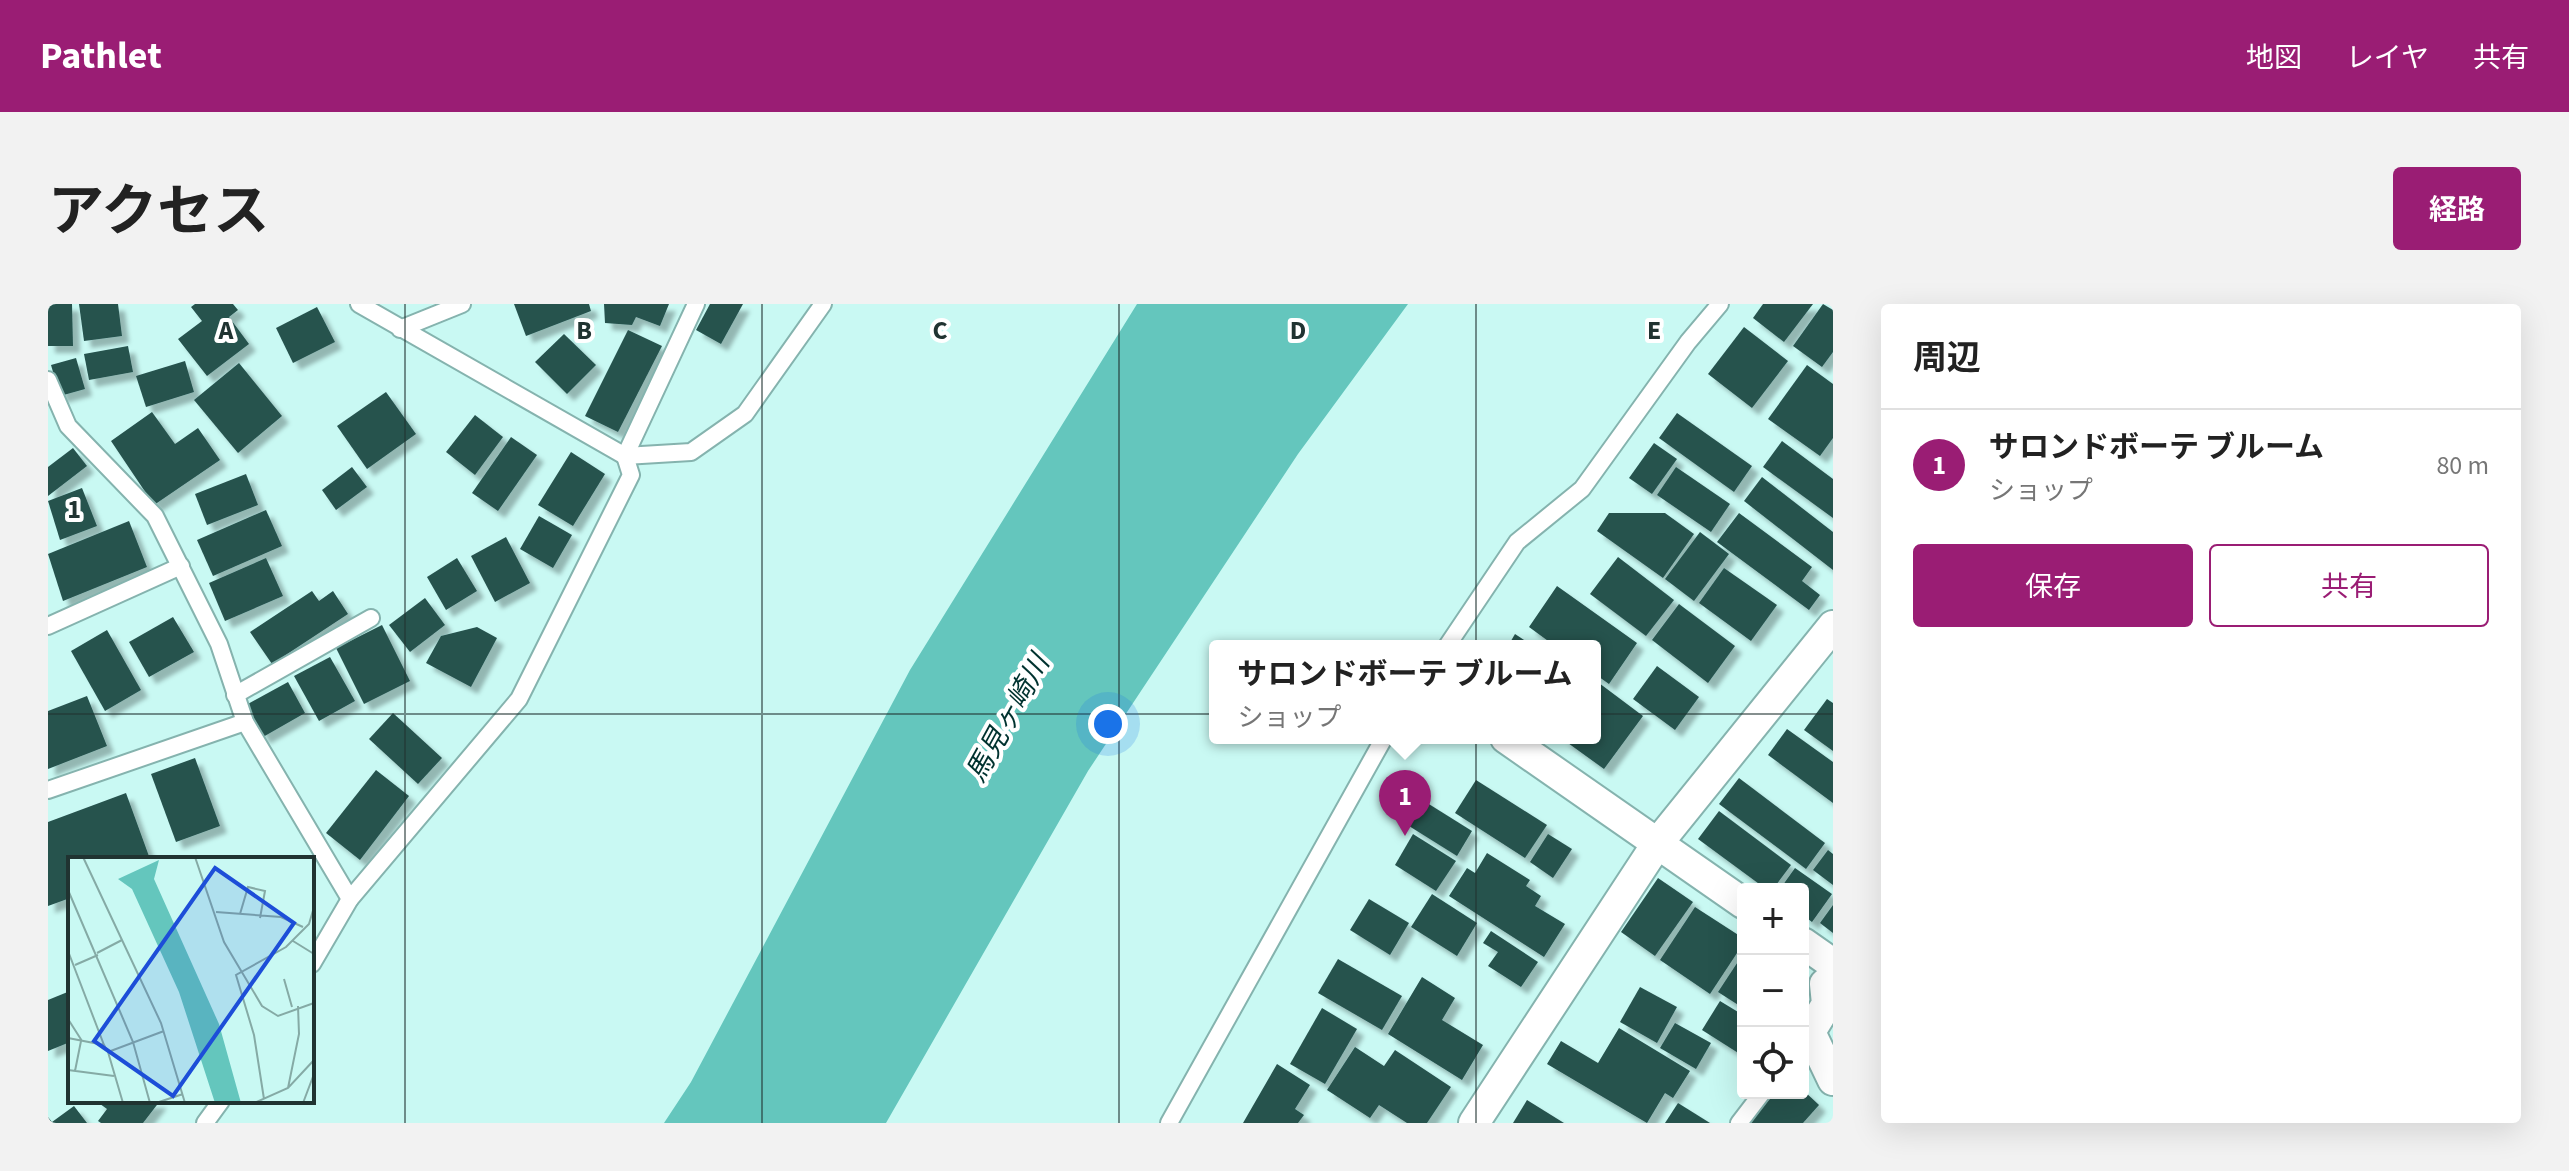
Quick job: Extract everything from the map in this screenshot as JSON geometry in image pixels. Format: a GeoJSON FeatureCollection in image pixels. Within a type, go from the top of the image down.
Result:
{"type":"FeatureCollection","features":[{"type":"Feature","properties":{"kind":"street"},"geometry":{"type":"LineString","coordinates":[[1474,1123],[1657,844],[1833,626]]}},
{"type":"Feature","properties":{"kind":"street"},"geometry":{"type":"LineString","coordinates":[[1515,744],[1737,899]]}},
{"type":"Feature","properties":{"kind":"street"},"geometry":{"type":"LineString","coordinates":[[1809,947],[1833,964]]}},
{"type":"Feature","properties":{"kind":"street"},"geometry":{"type":"LineString","coordinates":[[1809,1031],[1827,1004],[1825,984],[1833,977]]}},
{"type":"Feature","properties":{"kind":"street"},"geometry":{"type":"LineString","coordinates":[[1809,1041],[1833,1080]]}},
{"type":"Feature","properties":{"kind":"lane"},"geometry":{"type":"LineString","coordinates":[[359,304],[625,456],[691,452],[745,414],[823,304]]}},
{"type":"Feature","properties":{"kind":"lane"},"geometry":{"type":"LineString","coordinates":[[400,329],[462,304]]}},
{"type":"Feature","properties":{"kind":"lane"},"geometry":{"type":"LineString","coordinates":[[314,961],[350,899],[519,699],[631,475],[625,456],[696,304]]}},
{"type":"Feature","properties":{"kind":"lane"},"geometry":{"type":"LineString","coordinates":[[1451,640],[1517,542],[1582,489],[1688,342],[1720,304]]}},
{"type":"Feature","properties":{"kind":"lane"},"geometry":{"type":"LineString","coordinates":[[48,380],[68,426],[155,516],[219,644],[245,722],[350,899]]}},
{"type":"Feature","properties":{"kind":"lane"},"geometry":{"type":"LineString","coordinates":[[48,626],[181,566]]}},
{"type":"Feature","properties":{"kind":"lane"},"geometry":{"type":"LineString","coordinates":[[235,695],[371,618]]}},
{"type":"Feature","properties":{"kind":"lane"},"geometry":{"type":"LineString","coordinates":[[48,790],[245,722]]}},
{"type":"Feature","properties":{"kind":"lane"},"geometry":{"type":"LineString","coordinates":[[1169,1123],[1381,744]]}},
{"type":"Feature","properties":{"kind":"lane"},"geometry":{"type":"LineString","coordinates":[[1739,1123],[1757,1099]]}},
{"type":"Feature","properties":{"kind":"lane"},"geometry":{"type":"LineString","coordinates":[[205,1123],[220,1103]]}},
{"type":"Feature","properties":{"kind":"water","name":"馬見ヶ崎川"},"geometry":{"type":"Polygon","coordinates":[[[1137,304],[1408,304],[1298,454],[1088,771],[886,1123],[664,1123],[691,1082],[910,670],[1137,304]]]}},
{"type":"Feature","properties":{"kind":"building"},"geometry":{"type":"Polygon","coordinates":[[[48,304],[72,304],[73,346],[48,346],[48,304]]]}},
{"type":"Feature","properties":{"kind":"building"},"geometry":{"type":"Polygon","coordinates":[[[79,304],[118,304],[122,336],[84,341],[79,304]]]}},
{"type":"Feature","properties":{"kind":"building"},"geometry":{"type":"Polygon","coordinates":[[[195,304],[233,304],[238,310],[229,317],[249,344],[207,376],[178,339],[202,321],[191,307],[195,304]]]}},
{"type":"Feature","properties":{"kind":"building"},"geometry":{"type":"Polygon","coordinates":[[[514,304],[589,304],[591,311],[526,336],[514,304]]]}},
{"type":"Feature","properties":{"kind":"building"},"geometry":{"type":"Polygon","coordinates":[[[604,304],[669,304],[660,326],[636,317],[632,325],[605,323],[604,304]]]}},
{"type":"Feature","properties":{"kind":"building"},"geometry":{"type":"Polygon","coordinates":[[[710,304],[743,304],[721,344],[696,330],[710,304]]]}},
{"type":"Feature","properties":{"kind":"building"},"geometry":{"type":"Polygon","coordinates":[[[1763,304],[1813,304],[1784,342],[1753,318],[1763,304]]]}},
{"type":"Feature","properties":{"kind":"building"},"geometry":{"type":"Polygon","coordinates":[[[1823,304],[1833,310],[1833,352],[1822,367],[1793,346],[1823,304]]]}},
{"type":"Feature","properties":{"kind":"building"},"geometry":{"type":"Polygon","coordinates":[[[317,307],[335,342],[293,363],[276,328],[317,307]]]}},
{"type":"Feature","properties":{"kind":"building"},"geometry":{"type":"Polygon","coordinates":[[[1744,327],[1788,361],[1752,408],[1708,374],[1744,327]]]}},
{"type":"Feature","properties":{"kind":"building"},"geometry":{"type":"Polygon","coordinates":[[[628,330],[662,346],[618,432],[585,416],[628,330]]]}},
{"type":"Feature","properties":{"kind":"building"},"geometry":{"type":"Polygon","coordinates":[[[564,334],[596,365],[567,394],[535,362],[564,334]]]}},
{"type":"Feature","properties":{"kind":"building"},"geometry":{"type":"Polygon","coordinates":[[[128,346],[133,372],[89,380],[84,354],[128,346]]]}},
{"type":"Feature","properties":{"kind":"building"},"geometry":{"type":"Polygon","coordinates":[[[76,358],[85,389],[60,396],[51,365],[76,358]]]}},
{"type":"Feature","properties":{"kind":"building"},"geometry":{"type":"Polygon","coordinates":[[[185,361],[194,392],[146,407],[136,376],[185,361]]]}},
{"type":"Feature","properties":{"kind":"building"},"geometry":{"type":"Polygon","coordinates":[[[239,363],[282,416],[238,453],[194,400],[239,363]]]}},
{"type":"Feature","properties":{"kind":"building"},"geometry":{"type":"Polygon","coordinates":[[[1807,365],[1833,384],[1833,438],[1820,456],[1768,419],[1807,365]]]}},
{"type":"Feature","properties":{"kind":"building"},"geometry":{"type":"Polygon","coordinates":[[[386,392],[416,434],[367,469],[337,426],[386,392]]]}},
{"type":"Feature","properties":{"kind":"building"},"geometry":{"type":"Polygon","coordinates":[[[152,412],[175,444],[198,428],[220,460],[154,505],[111,441],[152,412]]]}},
{"type":"Feature","properties":{"kind":"building"},"geometry":{"type":"Polygon","coordinates":[[[1677,413],[1752,466],[1734,492],[1659,438],[1677,413]]]}},
{"type":"Feature","properties":{"kind":"building"},"geometry":{"type":"Polygon","coordinates":[[[475,415],[503,437],[475,475],[446,452],[475,415]]]}},
{"type":"Feature","properties":{"kind":"building"},"geometry":{"type":"Polygon","coordinates":[[[511,437],[537,455],[498,511],[472,493],[511,437]]]}},
{"type":"Feature","properties":{"kind":"building"},"geometry":{"type":"Polygon","coordinates":[[[1782,441],[1833,479],[1833,518],[1763,467],[1782,441]]]}},
{"type":"Feature","properties":{"kind":"building"},"geometry":{"type":"Polygon","coordinates":[[[1654,443],[1677,459],[1652,494],[1629,478],[1654,443]]]}},
{"type":"Feature","properties":{"kind":"building"},"geometry":{"type":"Polygon","coordinates":[[[73,448],[87,466],[48,496],[48,467],[73,448]]]}},
{"type":"Feature","properties":{"kind":"building"},"geometry":{"type":"Polygon","coordinates":[[[571,452],[605,474],[573,526],[538,505],[571,452]]]}},
{"type":"Feature","properties":{"kind":"building"},"geometry":{"type":"Polygon","coordinates":[[[352,467],[367,487],[336,510],[322,490],[352,467]]]}},
{"type":"Feature","properties":{"kind":"building"},"geometry":{"type":"Polygon","coordinates":[[[1676,467],[1730,504],[1711,532],[1657,495],[1676,467]]]}},
{"type":"Feature","properties":{"kind":"building"},"geometry":{"type":"Polygon","coordinates":[[[246,474],[258,505],[207,525],[195,494],[246,474]]]}},
{"type":"Feature","properties":{"kind":"building"},"geometry":{"type":"Polygon","coordinates":[[[1762,477],[1833,532],[1833,570],[1744,501],[1762,477]]]}},
{"type":"Feature","properties":{"kind":"building"},"geometry":{"type":"Polygon","coordinates":[[[82,488],[97,526],[60,540],[48,501],[82,488]]]}},
{"type":"Feature","properties":{"kind":"building"},"geometry":{"type":"Polygon","coordinates":[[[266,510],[282,546],[213,576],[197,540],[266,510]]]}},
{"type":"Feature","properties":{"kind":"building"},"geometry":{"type":"Polygon","coordinates":[[[1609,513],[1665,513],[1694,534],[1663,578],[1597,531],[1609,513]]]}},
{"type":"Feature","properties":{"kind":"building"},"geometry":{"type":"Polygon","coordinates":[[[1739,513],[1812,567],[1802,581],[1820,595],[1809,610],[1717,542],[1739,513]]]}},
{"type":"Feature","properties":{"kind":"building"},"geometry":{"type":"Polygon","coordinates":[[[539,516],[572,535],[553,568],[520,549],[539,516]]]}},
{"type":"Feature","properties":{"kind":"building"},"geometry":{"type":"Polygon","coordinates":[[[129,521],[147,567],[63,601],[48,554],[129,521]]]}},
{"type":"Feature","properties":{"kind":"building"},"geometry":{"type":"Polygon","coordinates":[[[1700,532],[1729,554],[1694,601],[1665,579],[1700,532]]]}},
{"type":"Feature","properties":{"kind":"building"},"geometry":{"type":"Polygon","coordinates":[[[506,537],[530,583],[495,602],[471,556],[506,537]]]}},
{"type":"Feature","properties":{"kind":"building"},"geometry":{"type":"Polygon","coordinates":[[[1618,557],[1674,600],[1646,636],[1590,594],[1618,557]]]}},
{"type":"Feature","properties":{"kind":"building"},"geometry":{"type":"Polygon","coordinates":[[[266,558],[283,596],[225,621],[209,583],[266,558]]]}},
{"type":"Feature","properties":{"kind":"building"},"geometry":{"type":"Polygon","coordinates":[[[457,558],[477,591],[446,610],[427,577],[457,558]]]}},
{"type":"Feature","properties":{"kind":"building"},"geometry":{"type":"Polygon","coordinates":[[[1724,568],[1777,605],[1751,641],[1699,603],[1724,568]]]}},
{"type":"Feature","properties":{"kind":"building"},"geometry":{"type":"Polygon","coordinates":[[[1557,586],[1637,643],[1609,684],[1601,678],[1601,640],[1547,640],[1529,627],[1557,586]]]}},
{"type":"Feature","properties":{"kind":"building"},"geometry":{"type":"Polygon","coordinates":[[[312,591],[319,601],[333,591],[348,614],[272,664],[250,632],[312,591]]]}},
{"type":"Feature","properties":{"kind":"building"},"geometry":{"type":"Polygon","coordinates":[[[425,598],[445,625],[410,652],[389,625],[425,598]]]}},
{"type":"Feature","properties":{"kind":"building"},"geometry":{"type":"Polygon","coordinates":[[[1679,604],[1735,646],[1708,683],[1652,640],[1679,604]]]}},
{"type":"Feature","properties":{"kind":"building"},"geometry":{"type":"Polygon","coordinates":[[[173,617],[194,652],[149,677],[129,642],[173,617]]]}},
{"type":"Feature","properties":{"kind":"building"},"geometry":{"type":"Polygon","coordinates":[[[382,625],[410,681],[364,704],[336,648],[382,625]]]}},
{"type":"Feature","properties":{"kind":"building"},"geometry":{"type":"Polygon","coordinates":[[[477,627],[497,638],[471,687],[426,663],[441,636],[477,627]]]}},
{"type":"Feature","properties":{"kind":"building"},"geometry":{"type":"Polygon","coordinates":[[[107,630],[141,690],[105,711],[71,651],[107,630]]]}},
{"type":"Feature","properties":{"kind":"building"},"geometry":{"type":"Polygon","coordinates":[[[330,657],[355,701],[319,721],[294,676],[330,657]]]}},
{"type":"Feature","properties":{"kind":"building"},"geometry":{"type":"Polygon","coordinates":[[[1657,666],[1699,697],[1675,730],[1633,699],[1657,666]]]}},
{"type":"Feature","properties":{"kind":"building"},"geometry":{"type":"Polygon","coordinates":[[[288,682],[305,713],[263,737],[246,705],[288,682]]]}},
{"type":"Feature","properties":{"kind":"building"},"geometry":{"type":"Polygon","coordinates":[[[1601,684],[1643,716],[1604,769],[1569,744],[1601,744],[1601,684]]]}},
{"type":"Feature","properties":{"kind":"building"},"geometry":{"type":"Polygon","coordinates":[[[87,696],[107,746],[48,769],[48,711],[87,696]]]}},
{"type":"Feature","properties":{"kind":"building"},"geometry":{"type":"Polygon","coordinates":[[[1827,699],[1833,703],[1833,751],[1804,730],[1827,699]]]}},
{"type":"Feature","properties":{"kind":"building"},"geometry":{"type":"Polygon","coordinates":[[[393,713],[442,758],[418,784],[369,739],[393,713]]]}},
{"type":"Feature","properties":{"kind":"building"},"geometry":{"type":"Polygon","coordinates":[[[1787,729],[1833,762],[1833,803],[1768,755],[1787,729]]]}},
{"type":"Feature","properties":{"kind":"building"},"geometry":{"type":"Polygon","coordinates":[[[195,758],[220,826],[176,842],[151,774],[195,758]]]}},
{"type":"Feature","properties":{"kind":"building"},"geometry":{"type":"Polygon","coordinates":[[[376,770],[409,796],[360,860],[326,833],[376,770]]]}},
{"type":"Feature","properties":{"kind":"building"},"geometry":{"type":"Polygon","coordinates":[[[1739,778],[1825,843],[1806,869],[1719,804],[1739,778]]]}},
{"type":"Feature","properties":{"kind":"building"},"geometry":{"type":"Polygon","coordinates":[[[1476,780],[1547,825],[1525,858],[1455,813],[1476,780]]]}},
{"type":"Feature","properties":{"kind":"building"},"geometry":{"type":"Polygon","coordinates":[[[126,793],[149,857],[68,857],[68,899],[48,906],[48,822],[126,793]]]}},
{"type":"Feature","properties":{"kind":"building"},"geometry":{"type":"Polygon","coordinates":[[[1424,801],[1472,831],[1457,856],[1409,826],[1424,801]]]}},
{"type":"Feature","properties":{"kind":"building"},"geometry":{"type":"Polygon","coordinates":[[[1719,811],[1791,865],[1778,883],[1758,883],[1698,839],[1719,811]]]}},
{"type":"Feature","properties":{"kind":"building"},"geometry":{"type":"Polygon","coordinates":[[[1413,834],[1456,861],[1436,891],[1395,865],[1413,834]]]}},
{"type":"Feature","properties":{"kind":"building"},"geometry":{"type":"Polygon","coordinates":[[[1548,834],[1572,849],[1553,878],[1530,862],[1548,834]]]}},
{"type":"Feature","properties":{"kind":"building"},"geometry":{"type":"Polygon","coordinates":[[[1828,850],[1833,854],[1833,885],[1813,870],[1828,850]]]}},
{"type":"Feature","properties":{"kind":"building"},"geometry":{"type":"Polygon","coordinates":[[[1487,853],[1530,880],[1526,886],[1541,896],[1535,906],[1565,924],[1544,957],[1449,896],[1467,868],[1475,873],[1487,853]]]}},
{"type":"Feature","properties":{"kind":"building"},"geometry":{"type":"Polygon","coordinates":[[[1795,868],[1832,894],[1812,922],[1809,920],[1809,883],[1784,883],[1795,868]]]}},
{"type":"Feature","properties":{"kind":"building"},"geometry":{"type":"Polygon","coordinates":[[[1658,878],[1693,902],[1655,956],[1621,932],[1658,878]]]}},
{"type":"Feature","properties":{"kind":"building"},"geometry":{"type":"Polygon","coordinates":[[[1432,894],[1477,923],[1457,956],[1411,927],[1432,894]]]}},
{"type":"Feature","properties":{"kind":"building"},"geometry":{"type":"Polygon","coordinates":[[[1369,899],[1409,923],[1390,955],[1350,930],[1369,899]]]}},
{"type":"Feature","properties":{"kind":"building"},"geometry":{"type":"Polygon","coordinates":[[[1833,905],[1833,933],[1820,923],[1833,905]]]}},
{"type":"Feature","properties":{"kind":"building"},"geometry":{"type":"Polygon","coordinates":[[[1695,907],[1737,934],[1737,953],[1710,994],[1660,960],[1695,907]]]}},
{"type":"Feature","properties":{"kind":"building"},"geometry":{"type":"Polygon","coordinates":[[[1491,931],[1538,962],[1521,987],[1488,966],[1498,952],[1483,943],[1491,931]]]}},
{"type":"Feature","properties":{"kind":"building"},"geometry":{"type":"Polygon","coordinates":[[[1338,959],[1402,996],[1382,1030],[1318,993],[1338,959]]]}},
{"type":"Feature","properties":{"kind":"building"},"geometry":{"type":"Polygon","coordinates":[[[1737,963],[1737,1004],[1718,992],[1737,963]]]}},
{"type":"Feature","properties":{"kind":"building"},"geometry":{"type":"Polygon","coordinates":[[[1422,977],[1455,998],[1442,1020],[1483,1045],[1462,1080],[1388,1034],[1422,977]]]}},
{"type":"Feature","properties":{"kind":"building"},"geometry":{"type":"Polygon","coordinates":[[[1640,987],[1677,1007],[1657,1043],[1620,1022],[1640,987]]]}},
{"type":"Feature","properties":{"kind":"building"},"geometry":{"type":"Polygon","coordinates":[[[68,992],[68,1043],[48,1051],[48,1000],[68,992]]]}},
{"type":"Feature","properties":{"kind":"building"},"geometry":{"type":"Polygon","coordinates":[[[1720,1001],[1737,1011],[1737,1052],[1702,1030],[1720,1001]]]}},
{"type":"Feature","properties":{"kind":"building"},"geometry":{"type":"Polygon","coordinates":[[[1322,1008],[1357,1029],[1325,1084],[1290,1064],[1322,1008]]]}},
{"type":"Feature","properties":{"kind":"building"},"geometry":{"type":"Polygon","coordinates":[[[1675,1023],[1711,1043],[1696,1069],[1660,1048],[1675,1023]]]}},
{"type":"Feature","properties":{"kind":"building"},"geometry":{"type":"Polygon","coordinates":[[[1619,1028],[1690,1071],[1673,1098],[1665,1093],[1647,1123],[1547,1064],[1561,1041],[1598,1063],[1619,1028]]]}},
{"type":"Feature","properties":{"kind":"building"},"geometry":{"type":"Polygon","coordinates":[[[1355,1047],[1384,1066],[1395,1050],[1451,1087],[1427,1123],[1407,1123],[1379,1105],[1370,1118],[1327,1090],[1355,1047]]]}},
{"type":"Feature","properties":{"kind":"building"},"geometry":{"type":"Polygon","coordinates":[[[1277,1064],[1310,1085],[1295,1109],[1304,1115],[1298,1123],[1243,1123],[1277,1064]]]}},
{"type":"Feature","properties":{"kind":"building"},"geometry":{"type":"Polygon","coordinates":[[[1809,1096],[1819,1105],[1803,1123],[1748,1123],[1770,1099],[1809,1099],[1809,1096]]]}},
{"type":"Feature","properties":{"kind":"building"},"geometry":{"type":"Polygon","coordinates":[[[1527,1100],[1564,1123],[1513,1123],[1527,1100]]]}},
{"type":"Feature","properties":{"kind":"building"},"geometry":{"type":"Polygon","coordinates":[[[99,1103],[158,1103],[143,1123],[101,1123],[98,1121],[107,1109],[99,1103]]]}},
{"type":"Feature","properties":{"kind":"building"},"geometry":{"type":"Polygon","coordinates":[[[1678,1103],[1710,1123],[1665,1123],[1678,1103]]]}},
{"type":"Feature","properties":{"kind":"building"},"geometry":{"type":"Polygon","coordinates":[[[74,1106],[87,1123],[48,1123],[48,1117],[52,1122],[74,1106]]]}},
{"type":"Feature","properties":{"kind":"place","name":"サロンドボーテ ブルーム"},"geometry":{"type":"Point","coordinates":[1405,836]}}]}
